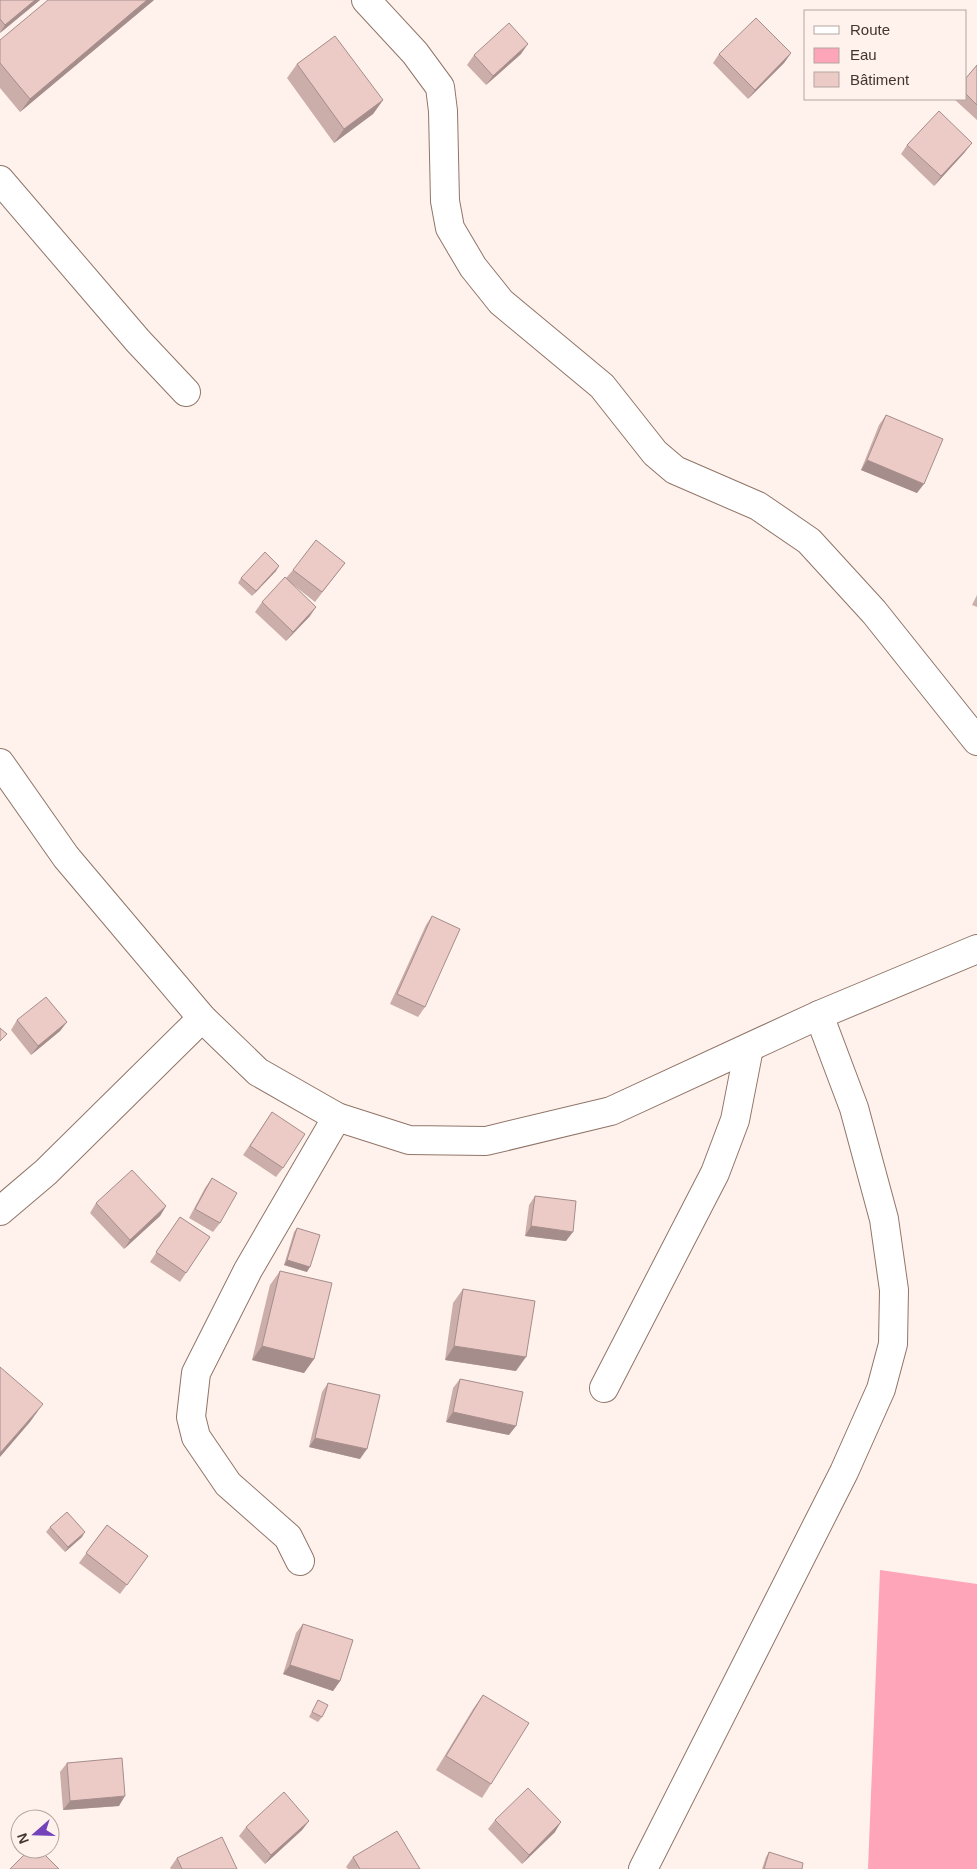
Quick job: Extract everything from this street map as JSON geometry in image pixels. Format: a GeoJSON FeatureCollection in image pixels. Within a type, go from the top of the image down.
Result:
{"type":"FeatureCollection","features":[{"type":"Feature","properties":{"kind":"street"},"geometry":{"type":"LineString","coordinates":[[366,0],[415,53],[440,86],[445,201],[450,228],[473,267],[495,295],[602,386],[655,453],[675,470],[758,506],[809,541],[874,612],[977,741]]}},
{"type":"Feature","properties":{"kind":"street"},"geometry":{"type":"LineString","coordinates":[[0,180],[138,341],[186,392]]}},
{"type":"Feature","properties":{"kind":"street"},"geometry":{"type":"LineString","coordinates":[[0,764],[66,857],[202,1018],[258,1072],[337,1117],[409,1140],[486,1141],[611,1111],[819,1015],[977,949]]}},
{"type":"Feature","properties":{"kind":"street"},"geometry":{"type":"LineString","coordinates":[[643,1869],[844,1472],[881,1389],[893,1344],[894,1290],[884,1219],[854,1108],[819,1015]]}},
{"type":"Feature","properties":{"kind":"street"},"geometry":{"type":"LineString","coordinates":[[0,1211],[46,1172],[202,1018]]}},
{"type":"Feature","properties":{"kind":"street"},"geometry":{"type":"LineString","coordinates":[[604,1388],[715,1173],[735,1120],[749,1048]]}},
{"type":"Feature","properties":{"kind":"street"},"geometry":{"type":"LineString","coordinates":[[300,1561],[288,1537],[228,1484],[196,1437],[191,1416],[196,1373],[248,1270],[337,1117]]}},
{"type":"Feature","properties":{"kind":"water"},"geometry":{"type":"Polygon","coordinates":[[[880,1570],[977,1584],[977,1869],[868,1869],[880,1570]]]}},
{"type":"Feature","properties":{"kind":"building"},"geometry":{"type":"Polygon","coordinates":[[[0,0],[35,0],[5,25],[0,19],[0,0]]]}},
{"type":"Feature","properties":{"kind":"building"},"geometry":{"type":"Polygon","coordinates":[[[48,0],[147,0],[30,99],[0,63],[0,40],[48,0]]]}},
{"type":"Feature","properties":{"kind":"building"},"geometry":{"type":"Polygon","coordinates":[[[756,18],[791,53],[755,90],[719,54],[756,18]]]}},
{"type":"Feature","properties":{"kind":"building"},"geometry":{"type":"Polygon","coordinates":[[[509,23],[528,44],[493,76],[474,55],[509,23]]]}},
{"type":"Feature","properties":{"kind":"building"},"geometry":{"type":"Polygon","coordinates":[[[335,36],[383,100],[344,129],[297,64],[335,36]]]}},
{"type":"Feature","properties":{"kind":"building"},"geometry":{"type":"Polygon","coordinates":[[[977,65],[977,105],[967,95],[967,77],[977,65]]]}},
{"type":"Feature","properties":{"kind":"building"},"geometry":{"type":"Polygon","coordinates":[[[939,111],[972,143],[941,176],[907,145],[939,111]]]}},
{"type":"Feature","properties":{"kind":"building"},"geometry":{"type":"Polygon","coordinates":[[[886,415],[943,439],[924,484],[867,460],[886,415]]]}},
{"type":"Feature","properties":{"kind":"building"},"geometry":{"type":"Polygon","coordinates":[[[316,540],[345,563],[322,592],[293,570],[316,540]]]}},
{"type":"Feature","properties":{"kind":"building"},"geometry":{"type":"Polygon","coordinates":[[[265,552],[279,566],[256,591],[241,578],[265,552]]]}},
{"type":"Feature","properties":{"kind":"building"},"geometry":{"type":"Polygon","coordinates":[[[285,577],[316,607],[293,632],[262,602],[285,577]]]}},
{"type":"Feature","properties":{"kind":"building"},"geometry":{"type":"Polygon","coordinates":[[[432,916],[460,929],[425,1007],[397,994],[432,916]]]}},
{"type":"Feature","properties":{"kind":"building"},"geometry":{"type":"Polygon","coordinates":[[[46,997],[67,1022],[38,1046],[17,1020],[46,997]]]}},
{"type":"Feature","properties":{"kind":"building"},"geometry":{"type":"Polygon","coordinates":[[[0,1028],[7,1034],[0,1041],[0,1028]]]}},
{"type":"Feature","properties":{"kind":"building"},"geometry":{"type":"Polygon","coordinates":[[[272,1112],[305,1134],[283,1168],[250,1146],[272,1112]]]}},
{"type":"Feature","properties":{"kind":"building"},"geometry":{"type":"Polygon","coordinates":[[[132,1170],[166,1206],[130,1240],[96,1203],[132,1170]]]}},
{"type":"Feature","properties":{"kind":"building"},"geometry":{"type":"Polygon","coordinates":[[[212,1178],[237,1193],[220,1223],[195,1209],[212,1178]]]}},
{"type":"Feature","properties":{"kind":"building"},"geometry":{"type":"Polygon","coordinates":[[[535,1196],[576,1201],[573,1232],[531,1226],[535,1196]]]}},
{"type":"Feature","properties":{"kind":"building"},"geometry":{"type":"Polygon","coordinates":[[[180,1217],[210,1237],[186,1273],[156,1252],[180,1217]]]}},
{"type":"Feature","properties":{"kind":"building"},"geometry":{"type":"Polygon","coordinates":[[[297,1228],[320,1235],[310,1267],[287,1260],[297,1228]]]}},
{"type":"Feature","properties":{"kind":"building"},"geometry":{"type":"Polygon","coordinates":[[[280,1271],[332,1283],[314,1359],[262,1346],[280,1271]]]}},
{"type":"Feature","properties":{"kind":"building"},"geometry":{"type":"Polygon","coordinates":[[[463,1289],[535,1301],[526,1357],[454,1346],[463,1289]]]}},
{"type":"Feature","properties":{"kind":"building"},"geometry":{"type":"Polygon","coordinates":[[[0,1367],[43,1404],[0,1453],[0,1367]]]}},
{"type":"Feature","properties":{"kind":"building"},"geometry":{"type":"Polygon","coordinates":[[[460,1379],[523,1392],[516,1426],[453,1412],[460,1379]]]}},
{"type":"Feature","properties":{"kind":"building"},"geometry":{"type":"Polygon","coordinates":[[[328,1383],[380,1395],[367,1449],[315,1438],[328,1383]]]}},
{"type":"Feature","properties":{"kind":"building"},"geometry":{"type":"Polygon","coordinates":[[[67,1512],[85,1532],[68,1547],[50,1527],[67,1512]]]}},
{"type":"Feature","properties":{"kind":"building"},"geometry":{"type":"Polygon","coordinates":[[[107,1525],[148,1556],[127,1585],[86,1553],[107,1525]]]}},
{"type":"Feature","properties":{"kind":"building"},"geometry":{"type":"Polygon","coordinates":[[[303,1624],[353,1640],[340,1681],[290,1665],[303,1624]]]}},
{"type":"Feature","properties":{"kind":"building"},"geometry":{"type":"Polygon","coordinates":[[[483,1695],[529,1723],[491,1784],[446,1756],[483,1695]]]}},
{"type":"Feature","properties":{"kind":"building"},"geometry":{"type":"Polygon","coordinates":[[[318,1700],[328,1705],[322,1717],[312,1712],[318,1700]]]}},
{"type":"Feature","properties":{"kind":"building"},"geometry":{"type":"Polygon","coordinates":[[[122,1758],[125,1796],[70,1801],[67,1763],[122,1758]]]}},
{"type":"Feature","properties":{"kind":"building"},"geometry":{"type":"Polygon","coordinates":[[[528,1788],[561,1822],[529,1855],[495,1820],[528,1788]]]}},
{"type":"Feature","properties":{"kind":"building"},"geometry":{"type":"Polygon","coordinates":[[[284,1792],[309,1821],[271,1855],[246,1827],[284,1792]]]}},
{"type":"Feature","properties":{"kind":"building"},"geometry":{"type":"Polygon","coordinates":[[[397,1831],[420,1869],[360,1869],[353,1857],[397,1831]]]}},
{"type":"Feature","properties":{"kind":"building"},"geometry":{"type":"Polygon","coordinates":[[[222,1837],[237,1869],[182,1869],[177,1858],[222,1837]]]}},
{"type":"Feature","properties":{"kind":"building"},"geometry":{"type":"Polygon","coordinates":[[[769,1852],[803,1863],[802,1869],[764,1869],[769,1852]]]}},
{"type":"Feature","properties":{"kind":"building"},"geometry":{"type":"Polygon","coordinates":[[[20,1859],[49,1859],[59,1869],[10,1869],[20,1859]]]}}]}
